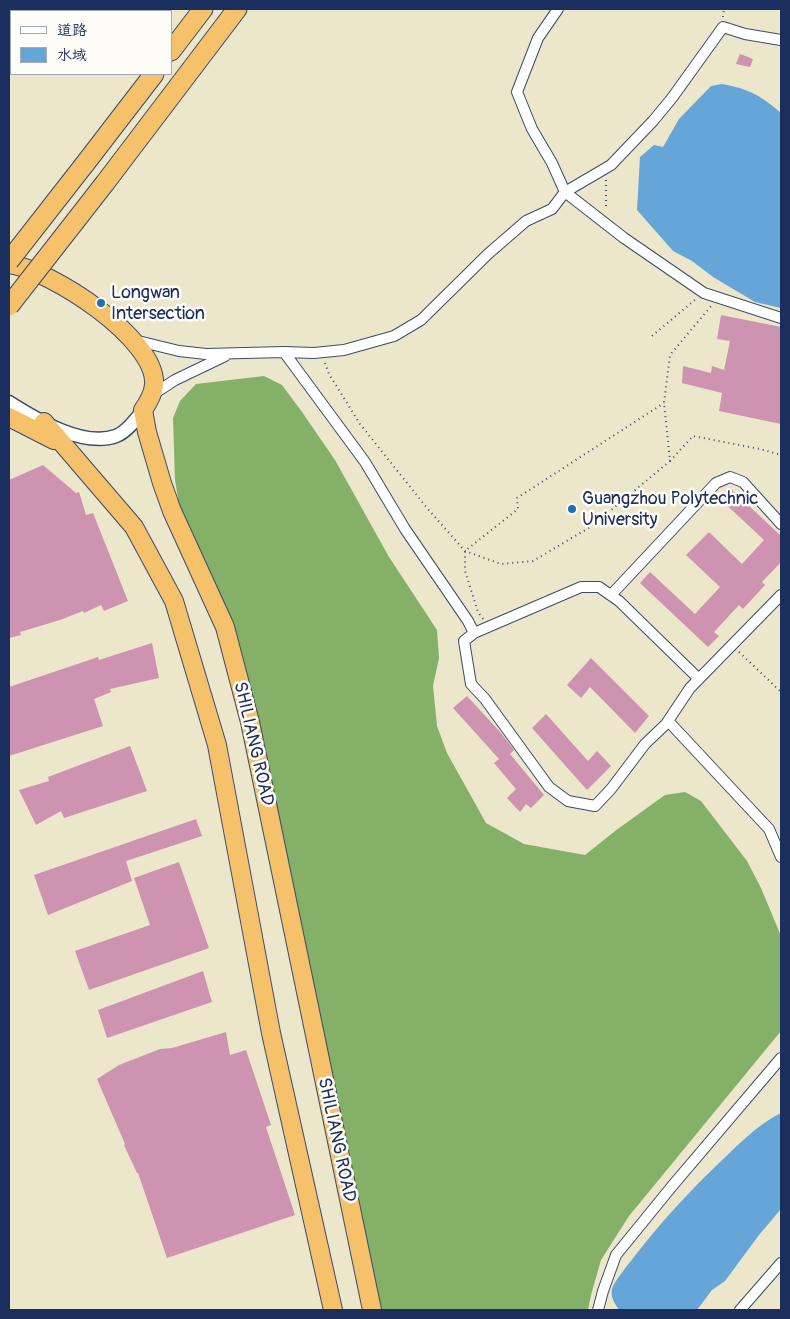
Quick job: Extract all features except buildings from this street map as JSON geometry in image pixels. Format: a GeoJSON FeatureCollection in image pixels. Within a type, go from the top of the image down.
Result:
{"type":"FeatureCollection","features":[{"type":"Feature","properties":{"kind":"highway"},"geometry":{"type":"LineString","coordinates":[[172,50],[203,9]]}},
{"type":"Feature","properties":{"kind":"highway"},"geometry":{"type":"LineString","coordinates":[[9,306],[237,9]]}},
{"type":"Feature","properties":{"kind":"highway"},"geometry":{"type":"LineString","coordinates":[[11,263],[153,75]]}},
{"type":"Feature","properties":{"kind":"highway","name":"SHILIANG ROAD"},"geometry":{"type":"LineString","coordinates":[[11,263],[41,274],[68,289],[110,319],[134,340],[147,357],[154,385],[147,403],[147,432],[172,511],[225,627],[250,722],[372,1310]]}},
{"type":"Feature","properties":{"kind":"highway","name":"SHILIANG ROAD"},"geometry":{"type":"LineString","coordinates":[[9,417],[66,446],[134,527],[174,601],[217,745],[271,1033],[333,1310]]}},
{"type":"Feature","properties":{"kind":"highway"},"geometry":{"type":"LineString","coordinates":[[44,422],[66,446]]}},
{"type":"Feature","properties":{"kind":"street"},"geometry":{"type":"LineString","coordinates":[[558,9],[538,38],[517,92],[532,129],[552,162],[566,192],[624,238],[704,293],[781,318]]}},
{"type":"Feature","properties":{"kind":"street"},"geometry":{"type":"LineString","coordinates":[[134,340],[206,354],[231,354],[344,350],[394,336],[421,320],[526,221],[552,208],[566,192],[611,164],[653,121],[723,27],[745,34],[781,40]]}},
{"type":"Feature","properties":{"kind":"street"},"geometry":{"type":"LineString","coordinates":[[284,352],[365,462],[405,529],[474,633]]}},
{"type":"Feature","properties":{"kind":"street"},"geometry":{"type":"LineString","coordinates":[[9,402],[44,422],[74,435],[107,438],[118,436],[147,403],[175,380],[231,354]]}},
{"type":"Feature","properties":{"kind":"street"},"geometry":{"type":"LineString","coordinates":[[611,596],[716,483],[730,477],[743,482],[781,524]]}},
{"type":"Feature","properties":{"kind":"street"},"geometry":{"type":"LineString","coordinates":[[699,679],[619,601],[599,587],[581,587],[489,626],[474,633],[464,641],[471,684],[485,699],[548,787],[568,801],[596,806],[645,744],[666,724],[690,688],[699,679],[781,595]]}},
{"type":"Feature","properties":{"kind":"street"},"geometry":{"type":"LineString","coordinates":[[666,724],[670,723],[769,829],[781,857]]}},
{"type":"Feature","properties":{"kind":"street"},"geometry":{"type":"LineString","coordinates":[[598,1310],[616,1255],[672,1185],[781,1058]]}},
{"type":"Feature","properties":{"kind":"street"},"geometry":{"type":"LineString","coordinates":[[740,1310],[781,1263]]}},
{"type":"Feature","properties":{"kind":"path"},"geometry":{"type":"LineString","coordinates":[[606,168],[606,224]]}},
{"type":"Feature","properties":{"kind":"path"},"geometry":{"type":"LineString","coordinates":[[652,336],[704,293]]}},
{"type":"Feature","properties":{"kind":"path"},"geometry":{"type":"LineString","coordinates":[[670,461],[664,403],[670,355],[718,298]]}},
{"type":"Feature","properties":{"kind":"path"},"geometry":{"type":"LineString","coordinates":[[321,352],[329,374],[360,424],[427,508],[465,551],[501,564],[533,561],[592,526],[670,461],[693,436],[781,455]]}},
{"type":"Feature","properties":{"kind":"path"},"geometry":{"type":"LineString","coordinates":[[465,551],[518,509],[517,498],[664,403]]}},
{"type":"Feature","properties":{"kind":"path"},"geometry":{"type":"LineString","coordinates":[[465,551],[465,572],[471,593],[478,612],[489,626]]}},
{"type":"Feature","properties":{"kind":"path"},"geometry":{"type":"LineString","coordinates":[[731,646],[781,692]]}},
{"type":"Feature","properties":{"kind":"green space"},"geometry":{"type":"Polygon","coordinates":[[[264,376],[282,385],[335,460],[389,557],[437,630],[439,658],[433,686],[437,726],[447,753],[486,823],[524,844],[585,855],[665,795],[685,792],[701,801],[747,861],[761,888],[781,936],[781,1031],[629,1216],[601,1260],[588,1310],[379,1310],[243,671],[180,510],[175,480],[173,418],[180,401],[196,384],[264,376]]]}},
{"type":"Feature","properties":{"kind":"water"},"geometry":{"type":"Polygon","coordinates":[[[722,84],[740,88],[754,94],[781,113],[781,308],[755,302],[713,277],[692,261],[673,251],[637,210],[640,157],[654,145],[663,147],[679,119],[711,86],[722,84]]]}},
{"type":"Feature","properties":{"kind":"water"},"geometry":{"type":"Polygon","coordinates":[[[781,1113],[781,1209],[725,1281],[712,1290],[697,1310],[619,1310],[612,1298],[612,1289],[654,1232],[685,1197],[733,1149],[756,1129],[781,1113]]]}},
{"type":"Feature","properties":{"kind":"place","name":"Longwan Intersection"},"geometry":{"type":"Point","coordinates":[101,303]}},
{"type":"Feature","properties":{"kind":"place","name":"Guangzhou Polytechnic University"},"geometry":{"type":"Point","coordinates":[572,509]}}]}
